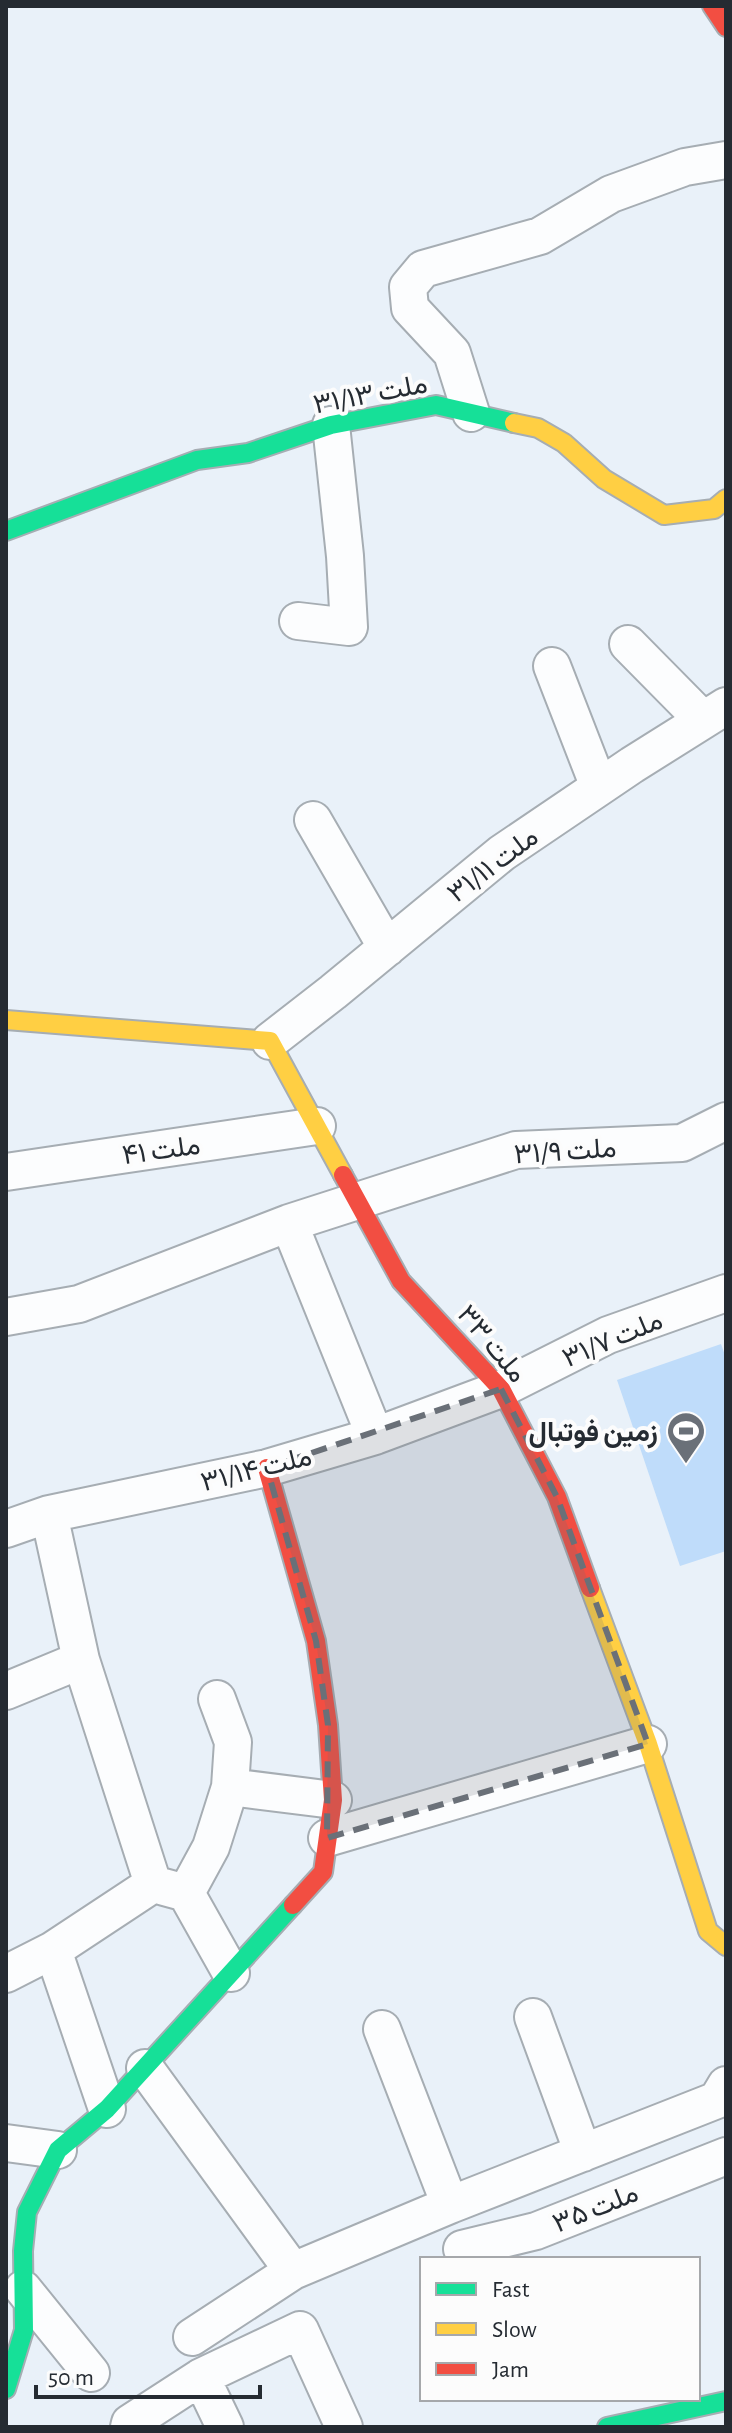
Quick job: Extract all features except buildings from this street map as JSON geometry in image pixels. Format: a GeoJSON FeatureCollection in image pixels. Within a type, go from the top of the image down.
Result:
{"type":"FeatureCollection","features":[{"type":"Feature","properties":{"kind":"street"},"geometry":{"type":"LineString","coordinates":[[712,6],[726,27]]}},
{"type":"Feature","properties":{"kind":"street"},"geometry":{"type":"LineString","coordinates":[[471,413],[452,353],[410,308],[408,287],[423,269],[540,236],[611,194],[685,167],[726,160]]}},
{"type":"Feature","properties":{"kind":"street","name":"ملت ۳۱/۱۳"},"geometry":{"type":"LineString","coordinates":[[6,531],[197,460],[248,453],[331,425],[436,405],[538,428],[564,443],[604,479],[664,515],[714,509],[726,499]]}},
{"type":"Feature","properties":{"kind":"street"},"geometry":{"type":"LineString","coordinates":[[298,621],[349,627],[331,425]]}},
{"type":"Feature","properties":{"kind":"street"},"geometry":{"type":"LineString","coordinates":[[628,644],[715,713]]}},
{"type":"Feature","properties":{"kind":"street"},"geometry":{"type":"LineString","coordinates":[[552,666],[599,787]]}},
{"type":"Feature","properties":{"kind":"street","name":"ملت ۳۱/۱۱"},"geometry":{"type":"LineString","coordinates":[[270,1041],[502,853],[715,713]]}},
{"type":"Feature","properties":{"kind":"street"},"geometry":{"type":"LineString","coordinates":[[313,820],[387,948]]}},
{"type":"Feature","properties":{"kind":"street"},"geometry":{"type":"LineString","coordinates":[[6,1020],[270,1041]]}},
{"type":"Feature","properties":{"kind":"street","name":"ملت ۳۳"},"geometry":{"type":"LineString","coordinates":[[270,1041],[401,1281],[501,1389],[557,1497],[648,1744],[708,1931],[726,1946]]}},
{"type":"Feature","properties":{"kind":"street","name":"ملت ۳۱/۹"},"geometry":{"type":"LineString","coordinates":[[6,1317],[79,1304],[289,1223],[516,1150],[682,1143],[726,1121]]}},
{"type":"Feature","properties":{"kind":"street","name":"ملت ۴۱"},"geometry":{"type":"LineString","coordinates":[[6,1172],[317,1126]]}},
{"type":"Feature","properties":{"kind":"street"},"geometry":{"type":"LineString","coordinates":[[289,1223],[375,1436]]}},
{"type":"Feature","properties":{"kind":"street","name":"ملت ۳۱/۷"},"geometry":{"type":"LineString","coordinates":[[501,1389],[608,1335],[726,1293]]}},
{"type":"Feature","properties":{"kind":"street","name":"ملت ۳۱/۱۴"},"geometry":{"type":"LineString","coordinates":[[6,1529],[49,1514],[267,1468],[375,1436],[501,1389]]}},
{"type":"Feature","properties":{"kind":"street"},"geometry":{"type":"LineString","coordinates":[[6,2389],[24,2330],[23,2251],[27,2212],[58,2150],[107,2109],[323,1872],[333,1800],[328,1725],[316,1641],[267,1468]]}},
{"type":"Feature","properties":{"kind":"street"},"geometry":{"type":"LineString","coordinates":[[49,1514],[81,1660],[170,1888],[231,1973]]}},
{"type":"Feature","properties":{"kind":"street"},"geometry":{"type":"LineString","coordinates":[[6,1691],[81,1660]]}},
{"type":"Feature","properties":{"kind":"street"},"geometry":{"type":"LineString","coordinates":[[6,1974],[170,1888],[211,1847],[230,1787],[233,1742],[217,1699]]}},
{"type":"Feature","properties":{"kind":"street"},"geometry":{"type":"LineString","coordinates":[[327,1838],[648,1744]]}},
{"type":"Feature","properties":{"kind":"street"},"geometry":{"type":"LineString","coordinates":[[230,1787],[333,1800]]}},
{"type":"Feature","properties":{"kind":"street"},"geometry":{"type":"LineString","coordinates":[[53,1950],[107,2109]]}},
{"type":"Feature","properties":{"kind":"street"},"geometry":{"type":"LineString","coordinates":[[533,2017],[583,2153]]}},
{"type":"Feature","properties":{"kind":"street"},"geometry":{"type":"LineString","coordinates":[[382,2029],[450,2205]]}},
{"type":"Feature","properties":{"kind":"street"},"geometry":{"type":"LineString","coordinates":[[145,2068],[293,2271]]}},
{"type":"Feature","properties":{"kind":"street"},"geometry":{"type":"LineString","coordinates":[[192,2337],[293,2271],[450,2205],[717,2100],[726,2085]]}},
{"type":"Feature","properties":{"kind":"street"},"geometry":{"type":"LineString","coordinates":[[6,2143],[58,2150]]}},
{"type":"Feature","properties":{"kind":"street","name":"ملت ۳۵"},"geometry":{"type":"LineString","coordinates":[[462,2249],[536,2231],[726,2156]]}},
{"type":"Feature","properties":{"kind":"street"},"geometry":{"type":"LineString","coordinates":[[23,2289],[91,2373]]}},
{"type":"Feature","properties":{"kind":"street"},"geometry":{"type":"LineString","coordinates":[[129,2427],[130,2423],[201,2377],[300,2330],[344,2427]]}},
{"type":"Feature","properties":{"kind":"street"},"geometry":{"type":"LineString","coordinates":[[201,2377],[225,2427]]}},
{"type":"Feature","properties":{"kind":"street"},"geometry":{"type":"LineString","coordinates":[[607,2427],[726,2401]]}},
{"type":"Feature","properties":{"kind":"highlighted area"},"geometry":{"type":"Polygon","coordinates":[[[501,1389],[557,1497],[648,1744],[327,1838],[328,1725],[316,1641],[267,1468],[501,1389]]]}},
{"type":"Feature","properties":{"kind":"shaded area","name":"زمین فوتبال"},"geometry":{"type":"Polygon","coordinates":[[[721,1344],[726,1358],[726,1551],[680,1566],[617,1380],[721,1344]]]}},
{"type":"Feature","properties":{"kind":"traffic: fast"},"geometry":{"type":"LineString","coordinates":[[6,531],[197,460],[248,453],[331,425],[436,405],[514,423]]}},
{"type":"Feature","properties":{"kind":"traffic: fast"},"geometry":{"type":"LineString","coordinates":[[6,2389],[24,2330],[23,2251],[27,2212],[58,2150],[107,2109],[293,1905]]}},
{"type":"Feature","properties":{"kind":"traffic: fast"},"geometry":{"type":"LineString","coordinates":[[607,2427],[726,2401]]}},
{"type":"Feature","properties":{"kind":"traffic: slow"},"geometry":{"type":"LineString","coordinates":[[514,423],[538,428],[564,443],[604,479],[664,515],[714,509],[726,499]]}},
{"type":"Feature","properties":{"kind":"traffic: slow"},"geometry":{"type":"LineString","coordinates":[[6,1020],[270,1041],[343,1175]]}},
{"type":"Feature","properties":{"kind":"traffic: slow"},"geometry":{"type":"LineString","coordinates":[[590,1588],[648,1744],[708,1931],[726,1946]]}},
{"type":"Feature","properties":{"kind":"traffic: jam"},"geometry":{"type":"LineString","coordinates":[[712,6],[726,27]]}},
{"type":"Feature","properties":{"kind":"traffic: jam"},"geometry":{"type":"LineString","coordinates":[[343,1175],[401,1281],[501,1389],[557,1497],[590,1588]]}},
{"type":"Feature","properties":{"kind":"traffic: jam"},"geometry":{"type":"LineString","coordinates":[[267,1468],[316,1641],[328,1725],[333,1800],[323,1872],[293,1905]]}},
{"type":"Feature","properties":{"kind":"place","name":"زمین فوتبال"},"geometry":{"type":"Point","coordinates":[686,1465]}}]}
